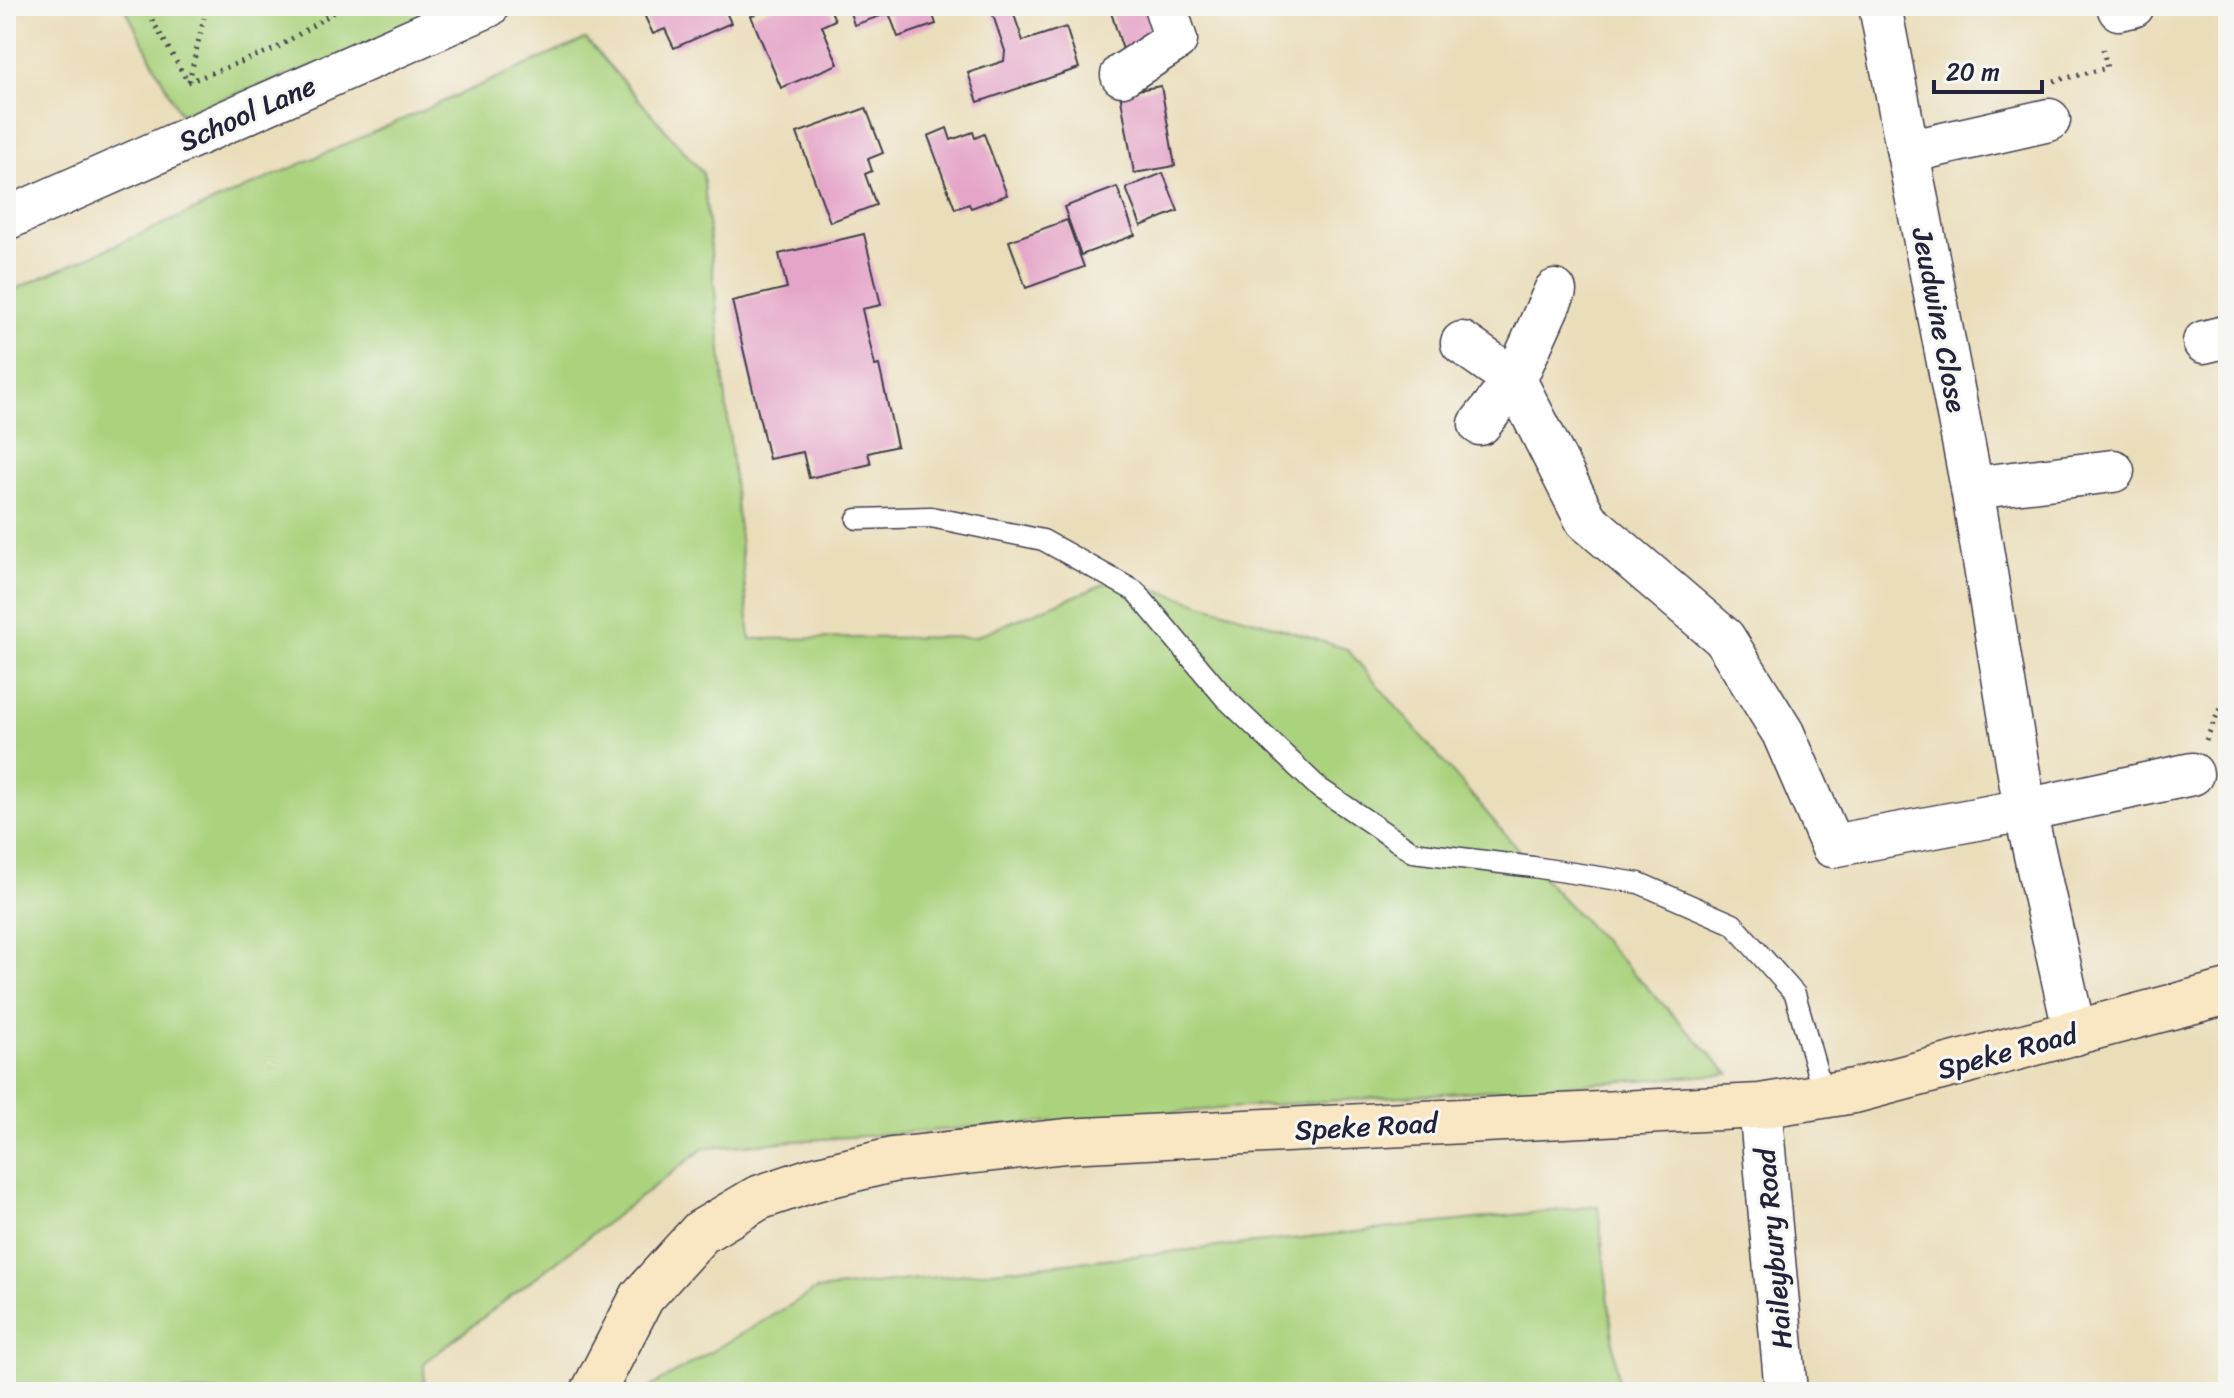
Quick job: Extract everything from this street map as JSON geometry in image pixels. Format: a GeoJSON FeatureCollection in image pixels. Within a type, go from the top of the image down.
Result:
{"type":"FeatureCollection","features":[{"type":"Feature","properties":{"kind":"street","name":"School Lane"},"geometry":{"type":"LineString","coordinates":[[6,219],[488,6]]}},
{"type":"Feature","properties":{"kind":"street"},"geometry":{"type":"LineString","coordinates":[[1122,75],[1176,40],[1165,6]]}},
{"type":"Feature","properties":{"kind":"street","name":"Jeudwine Close"},"geometry":{"type":"LineString","coordinates":[[1880,6],[1972,488],[2025,810],[2075,1034]]}},
{"type":"Feature","properties":{"kind":"street"},"geometry":{"type":"LineString","coordinates":[[1908,152],[2049,120]]}},
{"type":"Feature","properties":{"kind":"street"},"geometry":{"type":"LineString","coordinates":[[1480,424],[1515,380],[1555,291]]}},
{"type":"Feature","properties":{"kind":"street"},"geometry":{"type":"LineString","coordinates":[[1462,343],[1515,380],[1586,520],[1724,638],[1783,733],[1832,846],[2025,810],[2192,774]]}},
{"type":"Feature","properties":{"kind":"street"},"geometry":{"type":"LineString","coordinates":[[1972,488],[2113,471]]}},
{"type":"Feature","properties":{"kind":"street","name":"Speke Road"},"geometry":{"type":"LineString","coordinates":[[593,1392],[642,1297],[701,1232],[758,1198],[815,1179],[892,1160],[1066,1141],[1760,1106],[1854,1091],[2228,992]]}},
{"type":"Feature","properties":{"kind":"street","name":"Haileybury Road"},"geometry":{"type":"LineString","coordinates":[[1760,1106],[1786,1392]]}},
{"type":"Feature","properties":{"kind":"lane"},"geometry":{"type":"LineString","coordinates":[[857,519],[931,517],[1043,540],[1135,591],[1225,698],[1319,788],[1413,852],[1639,883],[1733,924],[1795,994],[1824,1097]]}},
{"type":"Feature","properties":{"kind":"path"},"geometry":{"type":"LineString","coordinates":[[144,6],[188,82]]}},
{"type":"Feature","properties":{"kind":"path"},"geometry":{"type":"LineString","coordinates":[[188,82],[275,49],[344,6]]}},
{"type":"Feature","properties":{"kind":"path"},"geometry":{"type":"LineString","coordinates":[[2049,120],[2042,84],[2107,68],[2096,14],[2126,8]]}},
{"type":"Feature","properties":{"kind":"path"},"geometry":{"type":"LineString","coordinates":[[188,82],[204,18]]}},
{"type":"Feature","properties":{"kind":"path"},"geometry":{"type":"LineString","coordinates":[[2192,774],[2228,690]]}},
{"type":"Feature","properties":{"kind":"green space"},"geometry":{"type":"Polygon","coordinates":[[[124,6],[462,6],[420,29],[180,114],[124,6]]]}},
{"type":"Feature","properties":{"kind":"green space"},"geometry":{"type":"Polygon","coordinates":[[[586,39],[703,173],[750,639],[974,637],[1119,578],[1347,649],[1533,867],[1729,1074],[704,1148],[424,1363],[425,1392],[6,1392],[6,293],[586,39]]]}},
{"type":"Feature","properties":{"kind":"green space"},"geometry":{"type":"Polygon","coordinates":[[[1598,1206],[1619,1392],[642,1392],[816,1290],[1598,1206]]]}},
{"type":"Feature","properties":{"kind":"building"},"geometry":{"type":"Polygon","coordinates":[[[640,6],[723,6],[731,23],[674,48],[665,29],[653,34],[640,6]]]}},
{"type":"Feature","properties":{"kind":"building"},"geometry":{"type":"Polygon","coordinates":[[[775,6],[829,6],[835,20],[822,26],[838,64],[781,88],[751,16],[775,6]]]}},
{"type":"Feature","properties":{"kind":"building"},"geometry":{"type":"Polygon","coordinates":[[[848,6],[930,6],[936,24],[898,37],[889,13],[854,25],[848,6]]]}},
{"type":"Feature","properties":{"kind":"building"},"geometry":{"type":"Polygon","coordinates":[[[1011,6],[1023,41],[1066,27],[1079,68],[978,102],[968,73],[1004,61],[1005,51],[991,9],[1011,6]]]}},
{"type":"Feature","properties":{"kind":"building"},"geometry":{"type":"Polygon","coordinates":[[[1109,6],[1148,6],[1159,38],[1123,50],[1109,6]]]}},
{"type":"Feature","properties":{"kind":"building"},"geometry":{"type":"Polygon","coordinates":[[[1161,86],[1175,166],[1134,173],[1120,93],[1161,86]]]}},
{"type":"Feature","properties":{"kind":"building"},"geometry":{"type":"Polygon","coordinates":[[[866,108],[883,153],[868,159],[872,171],[865,174],[876,205],[830,222],[797,133],[866,108]]]}},
{"type":"Feature","properties":{"kind":"building"},"geometry":{"type":"Polygon","coordinates":[[[947,128],[951,140],[973,132],[975,138],[984,134],[1007,195],[971,208],[969,204],[955,209],[928,136],[947,128]]]}},
{"type":"Feature","properties":{"kind":"building"},"geometry":{"type":"Polygon","coordinates":[[[1163,173],[1178,211],[1141,226],[1126,188],[1163,173]]]}},
{"type":"Feature","properties":{"kind":"building"},"geometry":{"type":"Polygon","coordinates":[[[1117,187],[1135,235],[1081,255],[1064,207],[1117,187]]]}},
{"type":"Feature","properties":{"kind":"building"},"geometry":{"type":"Polygon","coordinates":[[[1067,220],[1084,267],[1026,288],[1009,241],[1067,220]]]}},
{"type":"Feature","properties":{"kind":"building"},"geometry":{"type":"Polygon","coordinates":[[[864,234],[881,305],[862,309],[875,366],[879,365],[897,446],[868,453],[871,464],[809,478],[803,452],[769,459],[732,301],[787,288],[779,254],[864,234]]]}}]}
